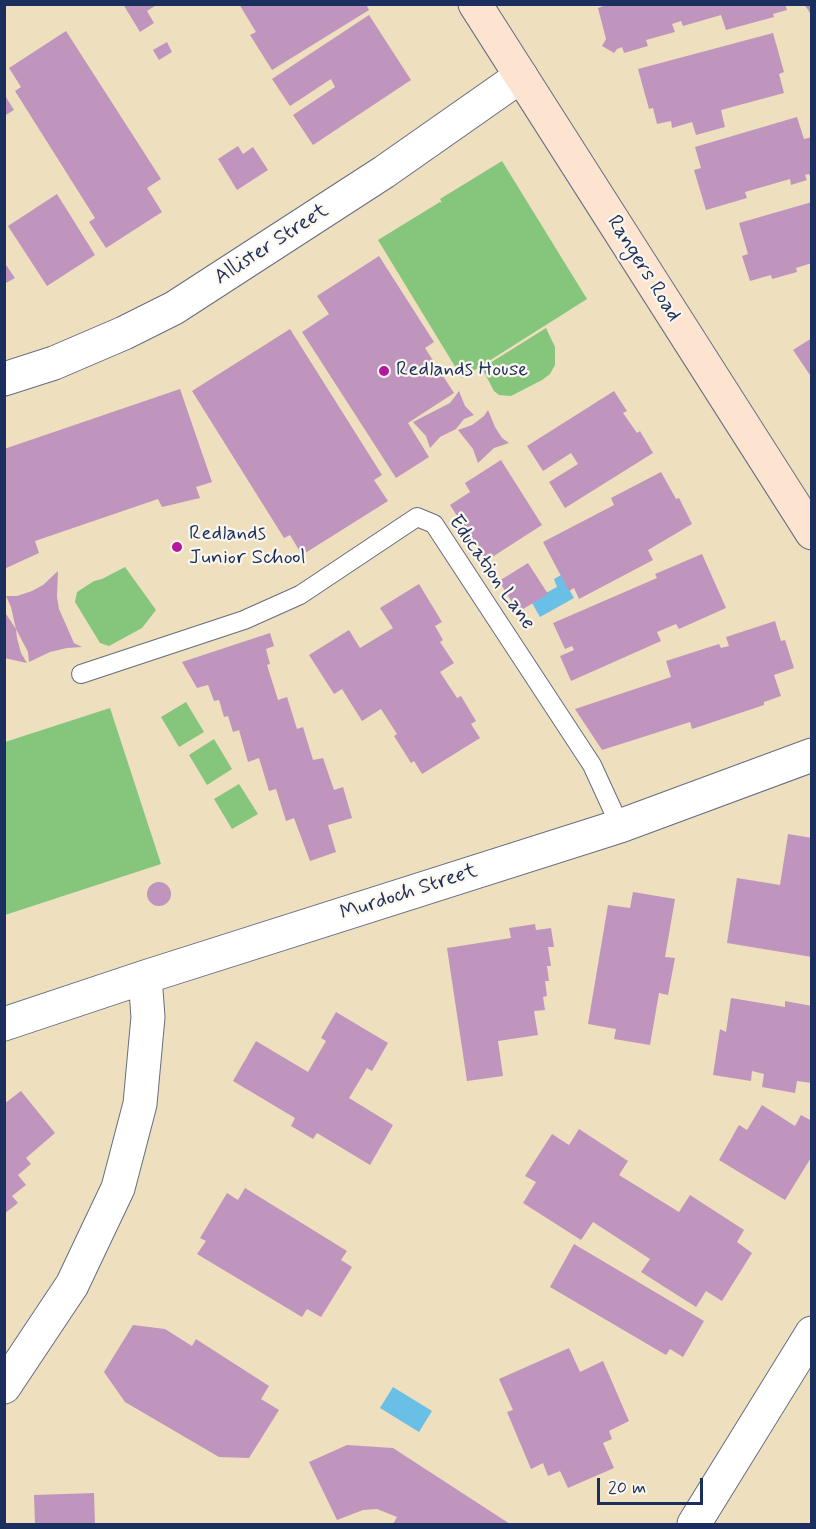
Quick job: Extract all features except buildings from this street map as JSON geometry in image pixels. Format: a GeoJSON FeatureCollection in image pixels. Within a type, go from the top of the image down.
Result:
{"type":"FeatureCollection","features":[{"type":"Feature","properties":{"kind":"main road","name":"Rangers Road"},"geometry":{"type":"LineString","coordinates":[[475,4],[812,533]]}},
{"type":"Feature","properties":{"kind":"street","name":"Allister Street"},"geometry":{"type":"LineString","coordinates":[[4,379],[54,363],[124,333],[174,308],[384,172],[521,76]]}},
{"type":"Feature","properties":{"kind":"street","name":"Murdoch Street"},"geometry":{"type":"LineString","coordinates":[[4,1024],[620,826],[812,755]]}},
{"type":"Feature","properties":{"kind":"street"},"geometry":{"type":"LineString","coordinates":[[4,1387],[72,1285],[118,1188],[140,1104],[148,1017],[145,978]]}},
{"type":"Feature","properties":{"kind":"street"},"geometry":{"type":"LineString","coordinates":[[694,1524],[812,1333]]}},
{"type":"Feature","properties":{"kind":"lane","name":"Education Lane"},"geometry":{"type":"LineString","coordinates":[[81,674],[244,620],[300,595],[417,517],[434,524],[592,765],[620,826]]}},
{"type":"Feature","properties":{"kind":"green space"},"geometry":{"type":"Polygon","coordinates":[[[502,161],[587,299],[462,378],[378,240],[440,202],[442,203],[440,199],[502,161]]]}},
{"type":"Feature","properties":{"kind":"green space"},"geometry":{"type":"Polygon","coordinates":[[[546,328],[555,347],[555,365],[550,374],[511,396],[499,395],[494,391],[482,368],[546,328]]]}},
{"type":"Feature","properties":{"kind":"green space"},"geometry":{"type":"Polygon","coordinates":[[[125,567],[156,610],[142,628],[109,646],[100,643],[75,602],[77,592],[94,581],[125,567]]]}},
{"type":"Feature","properties":{"kind":"green space"},"geometry":{"type":"Polygon","coordinates":[[[186,702],[204,732],[179,747],[161,717],[186,702]]]}},
{"type":"Feature","properties":{"kind":"green space"},"geometry":{"type":"Polygon","coordinates":[[[110,708],[161,864],[5,915],[5,742],[110,708]]]}},
{"type":"Feature","properties":{"kind":"green space"},"geometry":{"type":"Polygon","coordinates":[[[214,739],[232,769],[207,785],[189,755],[214,739]]]}},
{"type":"Feature","properties":{"kind":"green space"},"geometry":{"type":"Polygon","coordinates":[[[239,784],[258,814],[232,829],[214,799],[239,784]]]}},
{"type":"Feature","properties":{"kind":"water"},"geometry":{"type":"Polygon","coordinates":[[[561,575],[574,598],[540,617],[531,601],[557,587],[554,579],[561,575]]]}},
{"type":"Feature","properties":{"kind":"water"},"geometry":{"type":"Polygon","coordinates":[[[393,1387],[432,1411],[419,1432],[380,1408],[393,1387]]]}},
{"type":"Feature","properties":{"kind":"place","name":"Redlands House"},"geometry":{"type":"Point","coordinates":[384,371]}},
{"type":"Feature","properties":{"kind":"place","name":"Redlands Junior School"},"geometry":{"type":"Point","coordinates":[177,547]}}]}
